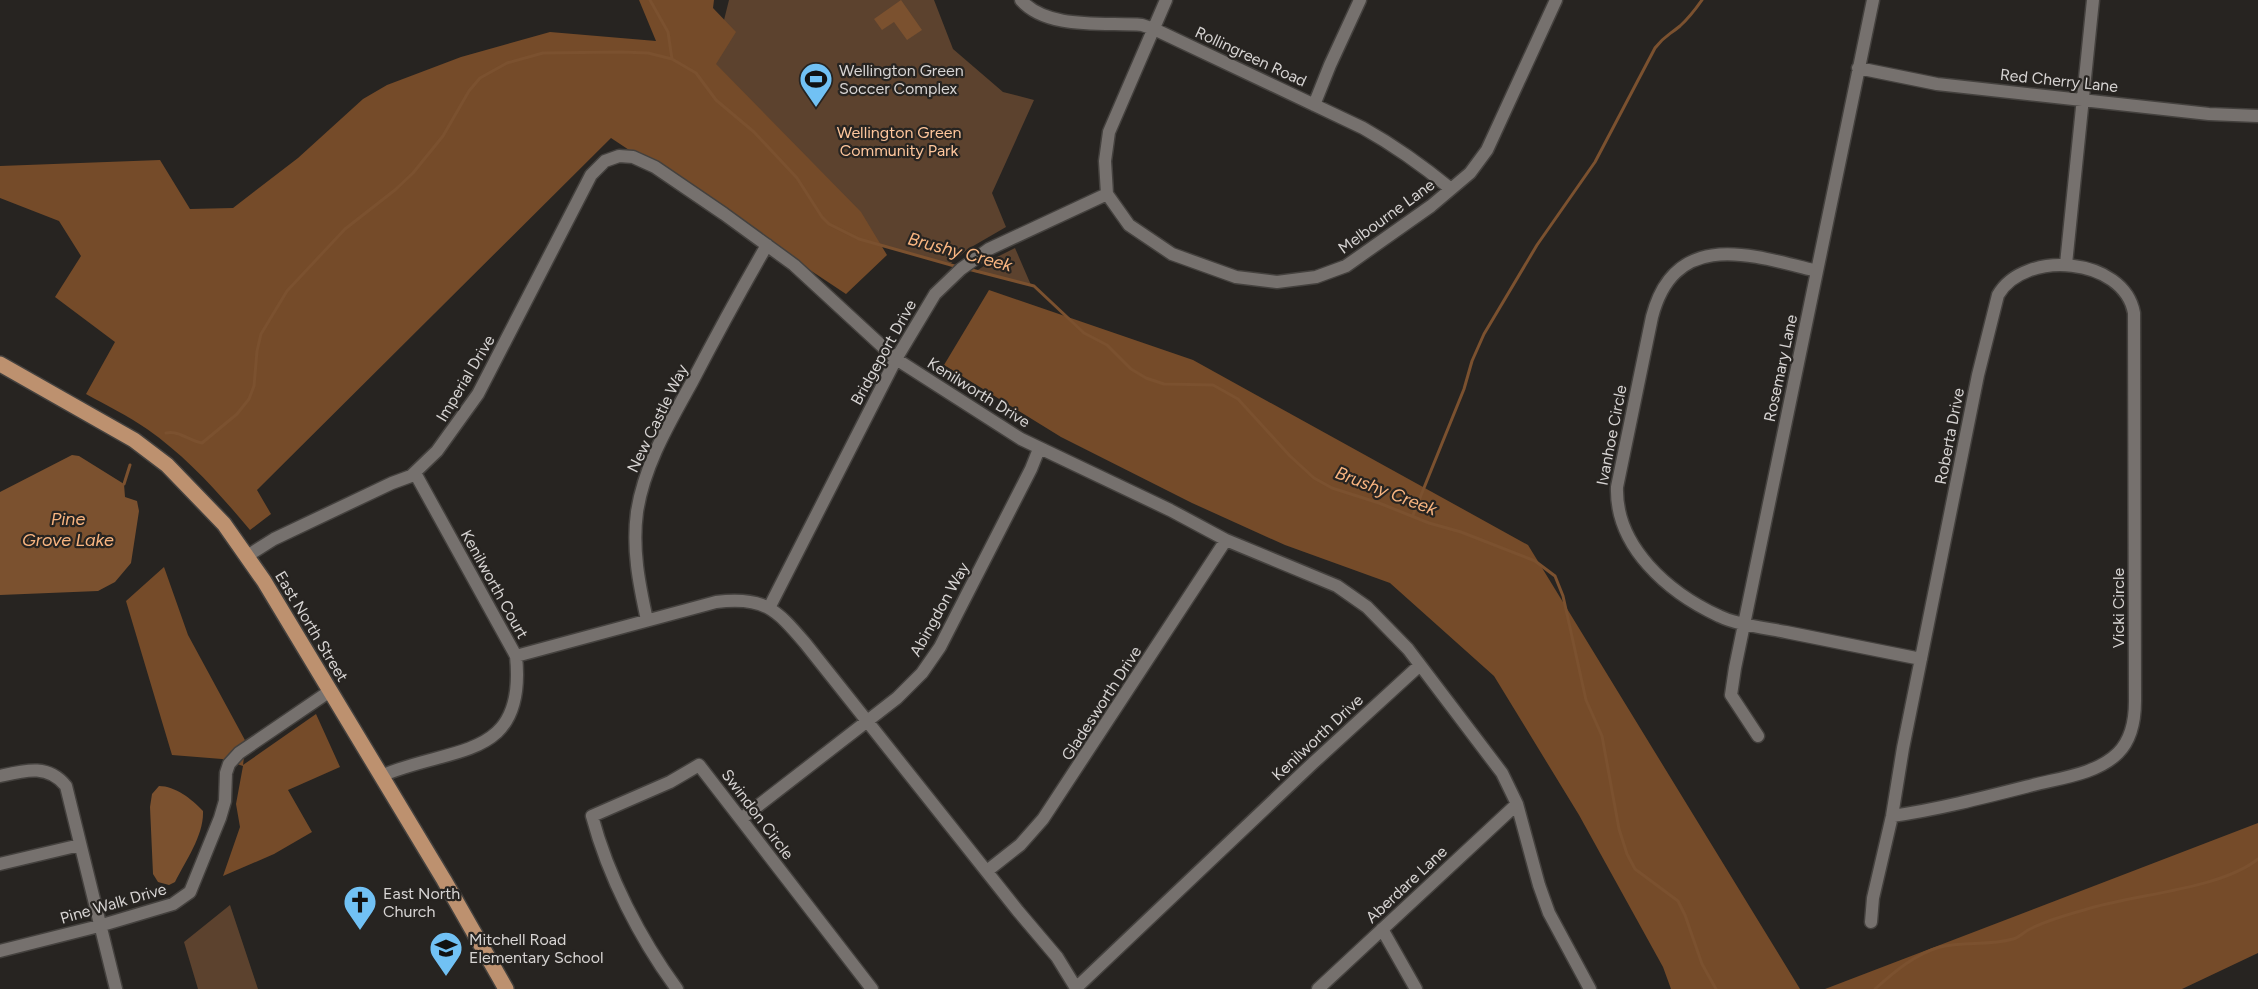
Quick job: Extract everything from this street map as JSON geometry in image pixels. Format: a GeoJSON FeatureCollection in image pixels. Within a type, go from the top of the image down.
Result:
{"type":"FeatureCollection","features":[{"type":"Feature","properties":{"kind":"main road","name":"East North Street"},"geometry":{"type":"LineString","coordinates":[[0,364],[109,425],[151,453],[167,465],[218,516],[247,556],[330,691],[444,879],[506,989]]}},
{"type":"Feature","properties":{"kind":"street","name":"Rollingreen Road"},"geometry":{"type":"LineString","coordinates":[[1021,0],[1036,13],[1056,20],[1142,25],[1154,29],[1393,145],[1451,189]]}},
{"type":"Feature","properties":{"kind":"street"},"geometry":{"type":"LineString","coordinates":[[1107,194],[1105,161],[1109,132],[1166,0]]}},
{"type":"Feature","properties":{"kind":"street"},"geometry":{"type":"LineString","coordinates":[[1314,105],[1360,0]]}},
{"type":"Feature","properties":{"kind":"street","name":"Melbourne Lane"},"geometry":{"type":"LineString","coordinates":[[1107,194],[1129,225],[1172,254],[1236,277],[1277,282],[1316,277],[1346,266],[1408,224],[1470,173],[1487,150],[1556,0]]}},
{"type":"Feature","properties":{"kind":"street","name":"Rosemary Lane"},"geometry":{"type":"LineString","coordinates":[[1758,736],[1731,695],[1873,0]]}},
{"type":"Feature","properties":{"kind":"street"},"geometry":{"type":"LineString","coordinates":[[2066,264],[2093,0]]}},
{"type":"Feature","properties":{"kind":"street","name":"Red Cherry Lane"},"geometry":{"type":"LineString","coordinates":[[1858,68],[1937,84],[2209,114],[2258,116]]}},
{"type":"Feature","properties":{"kind":"street","name":"Kenilworth Drive"},"geometry":{"type":"LineString","coordinates":[[605,161],[619,156],[638,158],[724,214],[794,265],[896,359],[1039,449],[1160,504],[1226,540],[1349,593],[1391,630],[1419,665],[1211,858],[1076,988],[1054,952],[792,627],[770,606]]}},
{"type":"Feature","properties":{"kind":"street","name":"Imperial Drive"},"geometry":{"type":"LineString","coordinates":[[247,556],[274,539],[415,473],[448,437],[478,394],[587,181],[605,161]]}},
{"type":"Feature","properties":{"kind":"street","name":"Bridgeport Drive"},"geometry":{"type":"LineString","coordinates":[[770,606],[896,359],[926,307],[950,279],[979,255],[1003,241],[1107,194]]}},
{"type":"Feature","properties":{"kind":"street","name":"New Castle Way"},"geometry":{"type":"LineString","coordinates":[[647,620],[635,549],[637,513],[644,482],[682,400],[767,245]]}},
{"type":"Feature","properties":{"kind":"street","name":"Ivanhoe Circle"},"geometry":{"type":"LineString","coordinates":[[1817,271],[1740,253],[1704,257],[1689,263],[1672,276],[1659,295],[1652,317],[1617,487],[1619,515],[1635,547],[1664,580],[1719,617],[1921,659]]}},
{"type":"Feature","properties":{"kind":"street","name":"Roberta Drive"},"geometry":{"type":"LineString","coordinates":[[1871,922],[1873,898],[1892,816],[1978,375],[1998,295],[2007,282],[2019,274],[2036,268],[2066,264]]}},
{"type":"Feature","properties":{"kind":"street","name":"Vicki Circle"},"geometry":{"type":"LineString","coordinates":[[1892,816],[1968,802],[2098,766],[2120,752],[2129,738],[2133,725],[2135,701],[2134,313],[2130,300],[2118,284],[2099,274],[2066,264]]}},
{"type":"Feature","properties":{"kind":"street","name":"Abingdon Way"},"geometry":{"type":"LineString","coordinates":[[741,819],[911,685],[935,655],[1017,497],[1039,449]]}},
{"type":"Feature","properties":{"kind":"street","name":"Kenilworth Court"},"geometry":{"type":"LineString","coordinates":[[381,776],[405,766],[460,753],[480,745],[498,733],[508,719],[515,700],[518,680],[516,656],[415,473]]}},
{"type":"Feature","properties":{"kind":"street","name":"Gladesworth Drive"},"geometry":{"type":"LineString","coordinates":[[987,871],[1020,845],[1043,819],[1226,540]]}},
{"type":"Feature","properties":{"kind":"street"},"geometry":{"type":"LineString","coordinates":[[516,656],[724,601],[738,600],[770,606]]}},
{"type":"Feature","properties":{"kind":"street"},"geometry":{"type":"LineString","coordinates":[[1419,665],[1494,761],[1517,804],[1549,913],[1590,989]]}},
{"type":"Feature","properties":{"kind":"street","name":"Pine Walk Drive"},"geometry":{"type":"LineString","coordinates":[[0,951],[99,926],[173,904],[190,892],[220,818],[225,801],[226,773],[229,764],[239,753],[330,691]]}},
{"type":"Feature","properties":{"kind":"street","name":"Swindon Circle"},"geometry":{"type":"LineString","coordinates":[[677,989],[644,941],[629,911],[597,834],[592,816],[670,782],[699,765],[872,989]]}},
{"type":"Feature","properties":{"kind":"street"},"geometry":{"type":"LineString","coordinates":[[0,776],[44,770],[57,776],[66,786],[116,989]]}},
{"type":"Feature","properties":{"kind":"street","name":"Aberdare Lane"},"geometry":{"type":"LineString","coordinates":[[1318,989],[1517,804]]}},
{"type":"Feature","properties":{"kind":"street"},"geometry":{"type":"LineString","coordinates":[[0,864],[80,845]]}},
{"type":"Feature","properties":{"kind":"street"},"geometry":{"type":"LineString","coordinates":[[1382,929],[1416,989]]}},
{"type":"Feature","properties":{"kind":"green space","name":"Wellington Green Community Park"},"geometry":{"type":"Polygon","coordinates":[[[729,0],[934,0],[953,49],[1003,92],[1034,100],[992,193],[1006,227],[968,249],[950,264],[859,239],[707,88],[729,0]]]}},
{"type":"Feature","properties":{"kind":"green space"},"geometry":{"type":"Polygon","coordinates":[[[1015,248],[1031,285],[975,272],[997,257],[1015,248]]]}},
{"type":"Feature","properties":{"kind":"green space"},"geometry":{"type":"Polygon","coordinates":[[[230,905],[258,989],[198,989],[184,942],[230,905]]]}},
{"type":"Feature","properties":{"kind":"shaded area"},"geometry":{"type":"Polygon","coordinates":[[[639,0],[714,0],[713,8],[736,32],[716,64],[861,212],[887,255],[846,294],[611,138],[257,490],[271,514],[250,530],[176,451],[140,424],[86,394],[115,342],[55,297],[81,256],[59,221],[0,198],[0,166],[160,160],[190,209],[233,208],[298,158],[363,99],[387,85],[461,57],[550,32],[656,41],[639,0]]]}},
{"type":"Feature","properties":{"kind":"shaded area"},"geometry":{"type":"Polygon","coordinates":[[[989,290],[1193,360],[1528,545],[1800,989],[1671,989],[1663,967],[1579,815],[1494,676],[1390,583],[1285,545],[1192,503],[1061,437],[944,365],[989,290]]]}},
{"type":"Feature","properties":{"kind":"shaded area"},"geometry":{"type":"Polygon","coordinates":[[[164,567],[188,635],[246,742],[243,765],[316,714],[340,767],[288,790],[312,832],[274,854],[223,876],[240,827],[236,804],[243,766],[222,759],[172,755],[126,601],[164,567]]]}},
{"type":"Feature","properties":{"kind":"shaded area"},"geometry":{"type":"Polygon","coordinates":[[[2258,823],[2258,953],[2182,989],[1825,989],[2258,823]]]}},
{"type":"Feature","properties":{"kind":"water"},"geometry":{"type":"Polygon","coordinates":[[[901,0],[922,30],[907,40],[894,22],[882,30],[874,19],[901,0]]]}},
{"type":"Feature","properties":{"kind":"water","name":"Pine Grove Lake"},"geometry":{"type":"Polygon","coordinates":[[[72,455],[79,456],[124,484],[125,497],[137,501],[139,511],[131,563],[115,582],[98,591],[0,595],[0,492],[72,455]]]}},
{"type":"Feature","properties":{"kind":"water"},"geometry":{"type":"Polygon","coordinates":[[[159,786],[171,788],[183,794],[203,811],[201,829],[194,847],[175,882],[169,885],[158,882],[153,874],[150,807],[152,794],[159,786]]]}},
{"type":"Feature","properties":{"kind":"waterway","name":"Brushy Creek"},"geometry":{"type":"LineString","coordinates":[[650,0],[668,32],[672,59]]}},
{"type":"Feature","properties":{"kind":"waterway"},"geometry":{"type":"LineString","coordinates":[[1413,515],[1484,334],[1537,245],[1595,162],[1655,48],[1686,20],[1702,0]]}},
{"type":"Feature","properties":{"kind":"waterway"},"geometry":{"type":"LineString","coordinates":[[166,433],[175,433],[202,443],[237,414],[249,399],[254,386],[261,334],[287,291],[345,229],[413,173],[443,136],[469,91],[480,78],[507,63],[543,53],[648,53],[672,59],[696,73],[716,100],[754,132],[797,178],[829,224],[859,239],[958,267]]}},
{"type":"Feature","properties":{"kind":"waterway","name":"Brushy Creek"},"geometry":{"type":"LineString","coordinates":[[968,269],[1034,286],[1084,333],[1107,345],[1131,369],[1146,378],[1164,384],[1213,385],[1238,399],[1290,456],[1314,478],[1332,488],[1379,503],[1429,523],[1461,532],[1535,561],[1555,576],[1563,596],[1586,700],[1602,736],[1619,829],[1627,854],[1635,869],[1678,901],[1702,964],[1716,989]]}},
{"type":"Feature","properties":{"kind":"waterway"},"geometry":{"type":"LineString","coordinates":[[124,484],[130,465]]}},
{"type":"Feature","properties":{"kind":"waterway"},"geometry":{"type":"LineString","coordinates":[[1875,989],[1905,964],[1931,950],[1949,945],[2017,938],[2028,930],[2070,914],[2104,904],[2199,885],[2221,878],[2258,859]]}},
{"type":"Feature","properties":{"kind":"place","name":"Wellington Green Soccer Complex"},"geometry":{"type":"Point","coordinates":[816,108]}},
{"type":"Feature","properties":{"kind":"place","name":"East North Church"},"geometry":{"type":"Point","coordinates":[360,931]}},
{"type":"Feature","properties":{"kind":"place","name":"Mitchell Road Elementary School"},"geometry":{"type":"Point","coordinates":[446,977]}}]}
